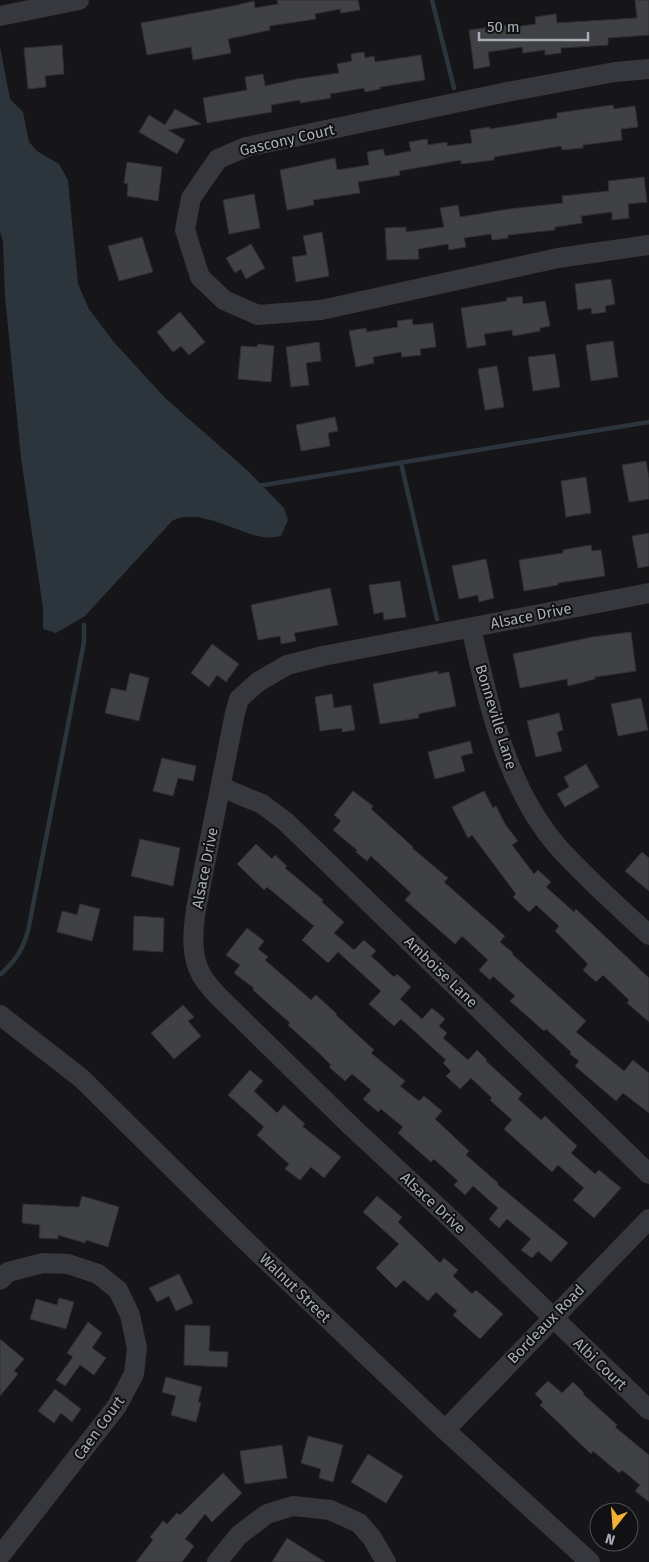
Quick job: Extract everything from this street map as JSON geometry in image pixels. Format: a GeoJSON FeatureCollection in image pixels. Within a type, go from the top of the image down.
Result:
{"type":"FeatureCollection","features":[{"type":"Feature","properties":{"kind":"street"},"geometry":{"type":"LineString","coordinates":[[0,16],[78,0]]}},
{"type":"Feature","properties":{"kind":"street","name":"Gascony Court"},"geometry":{"type":"LineString","coordinates":[[649,69],[615,72],[507,92],[246,147],[218,159],[191,198],[185,230],[200,277],[224,300],[258,315],[321,310],[558,258],[649,245]]}},
{"type":"Feature","properties":{"kind":"street","name":"Alsace Drive"},"geometry":{"type":"LineString","coordinates":[[552,1318],[217,995],[201,975],[193,950],[193,926],[239,699],[258,682],[287,665],[323,656],[649,593]]}},
{"type":"Feature","properties":{"kind":"street","name":"Bonneville Lane"},"geometry":{"type":"LineString","coordinates":[[471,628],[507,761],[532,810],[558,847],[601,891],[649,935]]}},
{"type":"Feature","properties":{"kind":"street","name":"Amboise Lane"},"geometry":{"type":"LineString","coordinates":[[221,787],[262,804],[286,822],[649,1174]]}},
{"type":"Feature","properties":{"kind":"street","name":"Walnut Street"},"geometry":{"type":"LineString","coordinates":[[0,1015],[81,1078],[248,1243],[444,1430],[590,1562]]}},
{"type":"Feature","properties":{"kind":"street","name":"Bordeaux Road"},"geometry":{"type":"LineString","coordinates":[[444,1430],[649,1219]]}},
{"type":"Feature","properties":{"kind":"street","name":"Caen Court"},"geometry":{"type":"LineString","coordinates":[[0,1280],[8,1272],[43,1263],[68,1264],[98,1274],[118,1290],[130,1315],[136,1348],[134,1374],[117,1406],[0,1556]]}},
{"type":"Feature","properties":{"kind":"street","name":"Albi Court"},"geometry":{"type":"LineString","coordinates":[[552,1318],[649,1410]]}},
{"type":"Feature","properties":{"kind":"street"},"geometry":{"type":"LineString","coordinates":[[218,1562],[239,1535],[267,1514],[293,1506],[330,1510],[359,1523],[372,1538],[386,1562]]}},
{"type":"Feature","properties":{"kind":"shaded area"},"geometry":{"type":"Polygon","coordinates":[[[0,47],[10,99],[23,112],[29,142],[37,151],[59,164],[68,180],[78,284],[89,309],[113,341],[165,398],[248,471],[284,508],[288,520],[281,536],[269,537],[262,537],[217,522],[193,517],[182,517],[172,521],[85,616],[56,633],[43,629],[43,608],[21,458],[5,296],[3,242],[0,231],[0,47]]]}},
{"type":"Feature","properties":{"kind":"building"},"geometry":{"type":"Polygon","coordinates":[[[277,0],[358,0],[360,10],[341,13],[340,9],[315,14],[316,19],[269,26],[270,30],[228,39],[231,53],[193,60],[191,47],[147,55],[141,23],[254,1],[255,8],[278,4],[277,0]]]}},
{"type":"Feature","properties":{"kind":"building"},"geometry":{"type":"Polygon","coordinates":[[[635,0],[649,0],[649,35],[608,38],[608,45],[561,48],[561,53],[545,55],[545,50],[523,53],[522,47],[488,52],[490,66],[474,69],[469,30],[507,25],[507,28],[536,24],[535,17],[556,14],[557,23],[637,18],[635,0]]]}},
{"type":"Feature","properties":{"kind":"building"},"geometry":{"type":"Polygon","coordinates":[[[62,45],[64,74],[45,76],[46,87],[28,89],[24,48],[62,45]]]}},
{"type":"Feature","properties":{"kind":"building"},"geometry":{"type":"Polygon","coordinates":[[[364,52],[365,58],[374,56],[375,62],[421,55],[425,80],[380,87],[380,89],[365,92],[364,88],[330,94],[331,98],[300,103],[300,100],[271,105],[272,112],[207,123],[203,98],[247,90],[245,77],[263,74],[265,86],[339,73],[337,64],[352,61],[351,54],[364,52]]]}},
{"type":"Feature","properties":{"kind":"building"},"geometry":{"type":"Polygon","coordinates":[[[613,105],[614,109],[635,106],[638,127],[621,129],[622,140],[583,145],[583,148],[562,150],[561,146],[494,157],[494,160],[461,164],[461,160],[399,171],[400,175],[358,182],[360,193],[313,200],[314,205],[287,210],[280,170],[335,158],[337,170],[369,165],[367,152],[383,149],[385,156],[411,151],[409,142],[427,139],[428,145],[447,142],[447,146],[472,143],[470,130],[490,127],[490,129],[557,118],[557,113],[613,105]]]}},
{"type":"Feature","properties":{"kind":"building"},"geometry":{"type":"Polygon","coordinates":[[[175,109],[201,124],[168,130],[185,140],[177,154],[139,132],[149,115],[165,125],[175,109]]]}},
{"type":"Feature","properties":{"kind":"building"},"geometry":{"type":"Polygon","coordinates":[[[127,162],[162,167],[158,201],[127,196],[128,184],[124,183],[127,162]]]}},
{"type":"Feature","properties":{"kind":"building"},"geometry":{"type":"Polygon","coordinates":[[[644,177],[647,202],[628,204],[629,218],[612,220],[612,212],[581,216],[582,223],[555,227],[555,230],[508,235],[508,238],[492,240],[491,234],[464,238],[466,247],[449,250],[448,244],[418,249],[419,259],[387,260],[385,228],[406,227],[406,232],[444,227],[440,208],[458,205],[460,217],[563,203],[562,196],[609,191],[608,181],[644,177]]]}},
{"type":"Feature","properties":{"kind":"building"},"geometry":{"type":"Polygon","coordinates":[[[254,194],[260,228],[229,234],[223,200],[254,194]]]}},
{"type":"Feature","properties":{"kind":"building"},"geometry":{"type":"Polygon","coordinates":[[[322,232],[329,276],[296,282],[292,257],[307,255],[303,236],[322,232]]]}},
{"type":"Feature","properties":{"kind":"building"},"geometry":{"type":"Polygon","coordinates":[[[142,237],[153,272],[119,281],[108,246],[142,237]]]}},
{"type":"Feature","properties":{"kind":"building"},"geometry":{"type":"Polygon","coordinates":[[[251,244],[265,268],[246,279],[241,269],[235,273],[226,258],[251,244]]]}},
{"type":"Feature","properties":{"kind":"building"},"geometry":{"type":"Polygon","coordinates":[[[611,279],[615,304],[605,306],[606,312],[592,314],[591,308],[578,310],[575,284],[611,279]]]}},
{"type":"Feature","properties":{"kind":"building"},"geometry":{"type":"Polygon","coordinates":[[[522,296],[523,304],[545,301],[550,326],[540,328],[540,331],[513,336],[512,330],[484,334],[486,345],[467,348],[461,308],[507,301],[506,298],[522,296]]]}},
{"type":"Feature","properties":{"kind":"building"},"geometry":{"type":"Polygon","coordinates":[[[180,312],[205,342],[189,355],[181,346],[173,352],[157,332],[180,312]]]}},
{"type":"Feature","properties":{"kind":"building"},"geometry":{"type":"Polygon","coordinates":[[[412,319],[413,325],[433,323],[436,347],[420,349],[421,355],[402,357],[401,352],[373,357],[374,363],[356,367],[349,331],[366,328],[367,332],[398,327],[397,321],[412,319]]]}},
{"type":"Feature","properties":{"kind":"building"},"geometry":{"type":"Polygon","coordinates":[[[613,341],[618,377],[591,381],[586,345],[613,341]]]}},
{"type":"Feature","properties":{"kind":"building"},"geometry":{"type":"Polygon","coordinates":[[[319,342],[321,361],[306,363],[309,385],[291,387],[286,347],[319,342]]]}},
{"type":"Feature","properties":{"kind":"building"},"geometry":{"type":"Polygon","coordinates":[[[258,344],[274,346],[271,382],[238,379],[241,346],[257,347],[258,344]]]}},
{"type":"Feature","properties":{"kind":"building"},"geometry":{"type":"Polygon","coordinates":[[[555,354],[560,387],[533,391],[528,357],[555,354]]]}},
{"type":"Feature","properties":{"kind":"building"},"geometry":{"type":"Polygon","coordinates":[[[497,366],[504,407],[485,410],[478,369],[497,366]]]}},
{"type":"Feature","properties":{"kind":"building"},"geometry":{"type":"Polygon","coordinates":[[[335,417],[338,431],[328,433],[330,446],[301,451],[296,425],[335,417]]]}},
{"type":"Feature","properties":{"kind":"building"},"geometry":{"type":"Polygon","coordinates":[[[646,461],[649,478],[649,499],[629,502],[622,465],[646,461]]]}},
{"type":"Feature","properties":{"kind":"building"},"geometry":{"type":"Polygon","coordinates":[[[586,477],[591,513],[566,517],[561,481],[586,477]]]}},
{"type":"Feature","properties":{"kind":"building"},"geometry":{"type":"Polygon","coordinates":[[[649,533],[649,566],[638,568],[632,536],[649,533]]]}},
{"type":"Feature","properties":{"kind":"building"},"geometry":{"type":"Polygon","coordinates":[[[591,545],[592,551],[601,550],[605,576],[558,583],[558,585],[524,591],[519,560],[563,553],[563,550],[591,545]]]}},
{"type":"Feature","properties":{"kind":"building"},"geometry":{"type":"Polygon","coordinates":[[[486,559],[494,598],[479,602],[478,595],[459,599],[452,566],[486,559]]]}},
{"type":"Feature","properties":{"kind":"building"},"geometry":{"type":"Polygon","coordinates":[[[400,581],[406,617],[384,620],[383,612],[374,614],[369,585],[400,581]]]}},
{"type":"Feature","properties":{"kind":"building"},"geometry":{"type":"Polygon","coordinates":[[[330,588],[338,625],[294,633],[296,641],[281,644],[280,636],[258,640],[251,605],[330,588]]]}},
{"type":"Feature","properties":{"kind":"building"},"geometry":{"type":"Polygon","coordinates":[[[631,632],[636,671],[595,677],[595,679],[568,686],[567,679],[520,688],[513,654],[592,637],[631,632]]]}},
{"type":"Feature","properties":{"kind":"building"},"geometry":{"type":"Polygon","coordinates":[[[212,644],[239,664],[226,682],[217,675],[209,687],[191,673],[212,644]]]}},
{"type":"Feature","properties":{"kind":"building"},"geometry":{"type":"Polygon","coordinates":[[[438,671],[438,674],[449,672],[456,706],[418,714],[419,718],[380,724],[373,684],[438,671]]]}},
{"type":"Feature","properties":{"kind":"building"},"geometry":{"type":"Polygon","coordinates":[[[130,673],[149,678],[139,721],[105,713],[111,688],[126,691],[130,673]]]}},
{"type":"Feature","properties":{"kind":"building"},"geometry":{"type":"Polygon","coordinates":[[[332,694],[334,708],[351,705],[355,730],[342,732],[342,728],[320,731],[315,697],[332,694]]]}},
{"type":"Feature","properties":{"kind":"building"},"geometry":{"type":"Polygon","coordinates":[[[641,698],[648,730],[618,736],[611,704],[641,698]]]}},
{"type":"Feature","properties":{"kind":"building"},"geometry":{"type":"Polygon","coordinates":[[[559,713],[563,730],[557,732],[562,751],[536,757],[527,721],[559,713]]]}},
{"type":"Feature","properties":{"kind":"building"},"geometry":{"type":"Polygon","coordinates":[[[470,741],[473,753],[461,756],[465,771],[435,779],[428,752],[470,741]]]}},
{"type":"Feature","properties":{"kind":"building"},"geometry":{"type":"Polygon","coordinates":[[[162,758],[196,766],[193,781],[178,778],[173,796],[153,791],[162,758]]]}},
{"type":"Feature","properties":{"kind":"building"},"geometry":{"type":"Polygon","coordinates":[[[586,764],[599,787],[565,807],[557,794],[569,787],[564,777],[586,764]]]}},
{"type":"Feature","properties":{"kind":"building"},"geometry":{"type":"Polygon","coordinates":[[[353,791],[373,806],[371,809],[412,848],[448,878],[444,882],[505,936],[500,942],[586,1021],[576,1032],[624,1071],[633,1060],[649,1073],[649,1113],[623,1093],[616,1101],[575,1066],[579,1061],[570,1054],[571,1052],[546,1029],[544,1031],[510,1001],[515,996],[493,976],[490,980],[479,970],[488,960],[462,936],[455,944],[405,900],[411,893],[371,856],[367,861],[333,830],[341,821],[334,815],[353,791]]]}},
{"type":"Feature","properties":{"kind":"building"},"geometry":{"type":"Polygon","coordinates":[[[484,791],[493,808],[496,806],[505,824],[518,841],[512,845],[534,874],[538,870],[551,882],[546,887],[574,912],[576,909],[649,978],[649,1022],[627,1003],[629,1000],[603,975],[596,982],[583,970],[588,964],[555,931],[559,926],[536,905],[529,912],[513,897],[516,894],[472,835],[468,838],[452,807],[484,791]]]}},
{"type":"Feature","properties":{"kind":"building"},"geometry":{"type":"Polygon","coordinates":[[[140,839],[180,848],[173,886],[131,876],[140,839]]]}},
{"type":"Feature","properties":{"kind":"building"},"geometry":{"type":"Polygon","coordinates":[[[256,844],[272,859],[275,855],[287,866],[285,868],[323,900],[322,902],[344,922],[334,933],[354,950],[364,940],[376,951],[371,956],[394,977],[397,974],[411,987],[400,999],[422,1019],[432,1008],[445,1019],[439,1026],[447,1033],[443,1038],[468,1060],[477,1050],[486,1061],[522,1094],[518,1099],[541,1120],[545,1116],[577,1146],[571,1153],[595,1174],[599,1170],[621,1188],[594,1218],[573,1200],[584,1188],[558,1165],[552,1172],[504,1129],[512,1120],[490,1100],[492,1098],[471,1078],[460,1089],[446,1076],[451,1071],[443,1063],[446,1060],[401,1019],[394,1026],[369,1004],[381,991],[338,952],[328,963],[302,940],[314,926],[267,887],[264,890],[237,864],[256,844]]]}},
{"type":"Feature","properties":{"kind":"building"},"geometry":{"type":"Polygon","coordinates":[[[642,852],[649,858],[649,891],[625,871],[642,852]]]}},
{"type":"Feature","properties":{"kind":"building"},"geometry":{"type":"Polygon","coordinates":[[[80,904],[100,909],[92,941],[57,932],[62,911],[77,915],[80,904]]]}},
{"type":"Feature","properties":{"kind":"building"},"geometry":{"type":"Polygon","coordinates":[[[134,916],[164,918],[163,952],[133,950],[134,916]]]}},
{"type":"Feature","properties":{"kind":"building"},"geometry":{"type":"Polygon","coordinates":[[[247,928],[264,941],[258,949],[268,957],[265,960],[311,1000],[316,995],[337,1014],[374,1050],[371,1053],[405,1081],[400,1086],[419,1101],[424,1096],[442,1111],[435,1119],[469,1151],[466,1155],[497,1184],[568,1243],[551,1262],[538,1251],[532,1258],[521,1250],[531,1239],[507,1219],[499,1228],[489,1219],[498,1208],[473,1186],[465,1195],[454,1185],[458,1181],[434,1159],[431,1162],[398,1133],[403,1127],[381,1109],[378,1112],[363,1099],[371,1090],[352,1074],[345,1081],[329,1067],[331,1065],[319,1053],[288,1025],[290,1023],[253,990],[254,988],[234,973],[240,965],[226,955],[247,928]]]}},
{"type":"Feature","properties":{"kind":"building"},"geometry":{"type":"Polygon","coordinates":[[[183,1005],[194,1017],[188,1021],[201,1036],[174,1059],[151,1033],[183,1005]]]}},
{"type":"Feature","properties":{"kind":"building"},"geometry":{"type":"Polygon","coordinates":[[[250,1070],[263,1081],[254,1091],[277,1113],[284,1105],[305,1124],[302,1126],[341,1157],[324,1178],[311,1167],[300,1180],[285,1169],[289,1164],[257,1135],[264,1127],[228,1095],[250,1070]]]}},
{"type":"Feature","properties":{"kind":"building"},"geometry":{"type":"Polygon","coordinates":[[[82,1196],[119,1207],[108,1247],[86,1240],[85,1243],[58,1235],[58,1239],[39,1238],[40,1225],[22,1223],[23,1204],[79,1207],[82,1196]]]}},
{"type":"Feature","properties":{"kind":"building"},"geometry":{"type":"Polygon","coordinates":[[[377,1196],[402,1217],[398,1222],[440,1263],[444,1258],[458,1270],[453,1276],[472,1294],[476,1290],[503,1314],[480,1339],[453,1315],[457,1311],[436,1292],[428,1301],[404,1280],[396,1288],[376,1268],[399,1244],[363,1212],[377,1196]]]}},
{"type":"Feature","properties":{"kind":"building"},"geometry":{"type":"Polygon","coordinates":[[[179,1274],[193,1303],[176,1311],[169,1296],[157,1302],[149,1288],[179,1274]]]}},
{"type":"Feature","properties":{"kind":"building"},"geometry":{"type":"Polygon","coordinates":[[[59,1298],[74,1302],[66,1329],[30,1319],[36,1299],[57,1305],[59,1298]]]}},
{"type":"Feature","properties":{"kind":"building"},"geometry":{"type":"Polygon","coordinates":[[[88,1322],[102,1333],[92,1348],[106,1358],[94,1375],[80,1365],[65,1386],[56,1380],[73,1357],[67,1353],[88,1322]]]}},
{"type":"Feature","properties":{"kind":"building"},"geometry":{"type":"Polygon","coordinates":[[[185,1325],[210,1326],[209,1351],[228,1352],[227,1367],[184,1365],[185,1325]]]}},
{"type":"Feature","properties":{"kind":"building"},"geometry":{"type":"Polygon","coordinates":[[[0,1339],[24,1359],[14,1371],[18,1374],[0,1396],[0,1339]]]}},
{"type":"Feature","properties":{"kind":"building"},"geometry":{"type":"Polygon","coordinates":[[[166,1377],[202,1387],[198,1402],[201,1403],[196,1422],[171,1415],[176,1396],[162,1392],[166,1377]]]}},
{"type":"Feature","properties":{"kind":"building"},"geometry":{"type":"Polygon","coordinates":[[[548,1381],[562,1393],[573,1382],[583,1394],[617,1425],[615,1427],[649,1455],[649,1502],[635,1491],[640,1485],[622,1470],[619,1473],[593,1451],[591,1454],[540,1405],[543,1402],[535,1394],[548,1381]]]}},
{"type":"Feature","properties":{"kind":"building"},"geometry":{"type":"Polygon","coordinates":[[[55,1389],[81,1409],[72,1422],[61,1413],[54,1423],[38,1411],[55,1389]]]}},
{"type":"Feature","properties":{"kind":"building"},"geometry":{"type":"Polygon","coordinates":[[[308,1436],[343,1445],[333,1482],[319,1478],[321,1469],[301,1463],[308,1436]]]}},
{"type":"Feature","properties":{"kind":"building"},"geometry":{"type":"Polygon","coordinates":[[[282,1445],[287,1478],[245,1484],[240,1451],[282,1445]]]}},
{"type":"Feature","properties":{"kind":"building"},"geometry":{"type":"Polygon","coordinates":[[[368,1454],[403,1476],[386,1503],[351,1482],[368,1454]]]}},
{"type":"Feature","properties":{"kind":"building"},"geometry":{"type":"Polygon","coordinates":[[[223,1473],[242,1493],[212,1522],[205,1514],[185,1539],[194,1546],[182,1562],[136,1562],[153,1540],[150,1537],[163,1521],[167,1524],[177,1513],[180,1515],[223,1473]]]}},
{"type":"Feature","properties":{"kind":"building"},"geometry":{"type":"Polygon","coordinates":[[[287,1538],[325,1562],[272,1562],[287,1538]]]}},
{"type":"Feature","properties":{"kind":"waterway"},"geometry":{"type":"LineString","coordinates":[[432,0],[454,88]]}},
{"type":"Feature","properties":{"kind":"waterway"},"geometry":{"type":"LineString","coordinates":[[258,486],[649,422]]}},
{"type":"Feature","properties":{"kind":"waterway"},"geometry":{"type":"LineString","coordinates":[[401,463],[437,619]]}},
{"type":"Feature","properties":{"kind":"waterway"},"geometry":{"type":"LineString","coordinates":[[1,974],[18,955],[28,931],[84,642],[84,625]]}}]}
